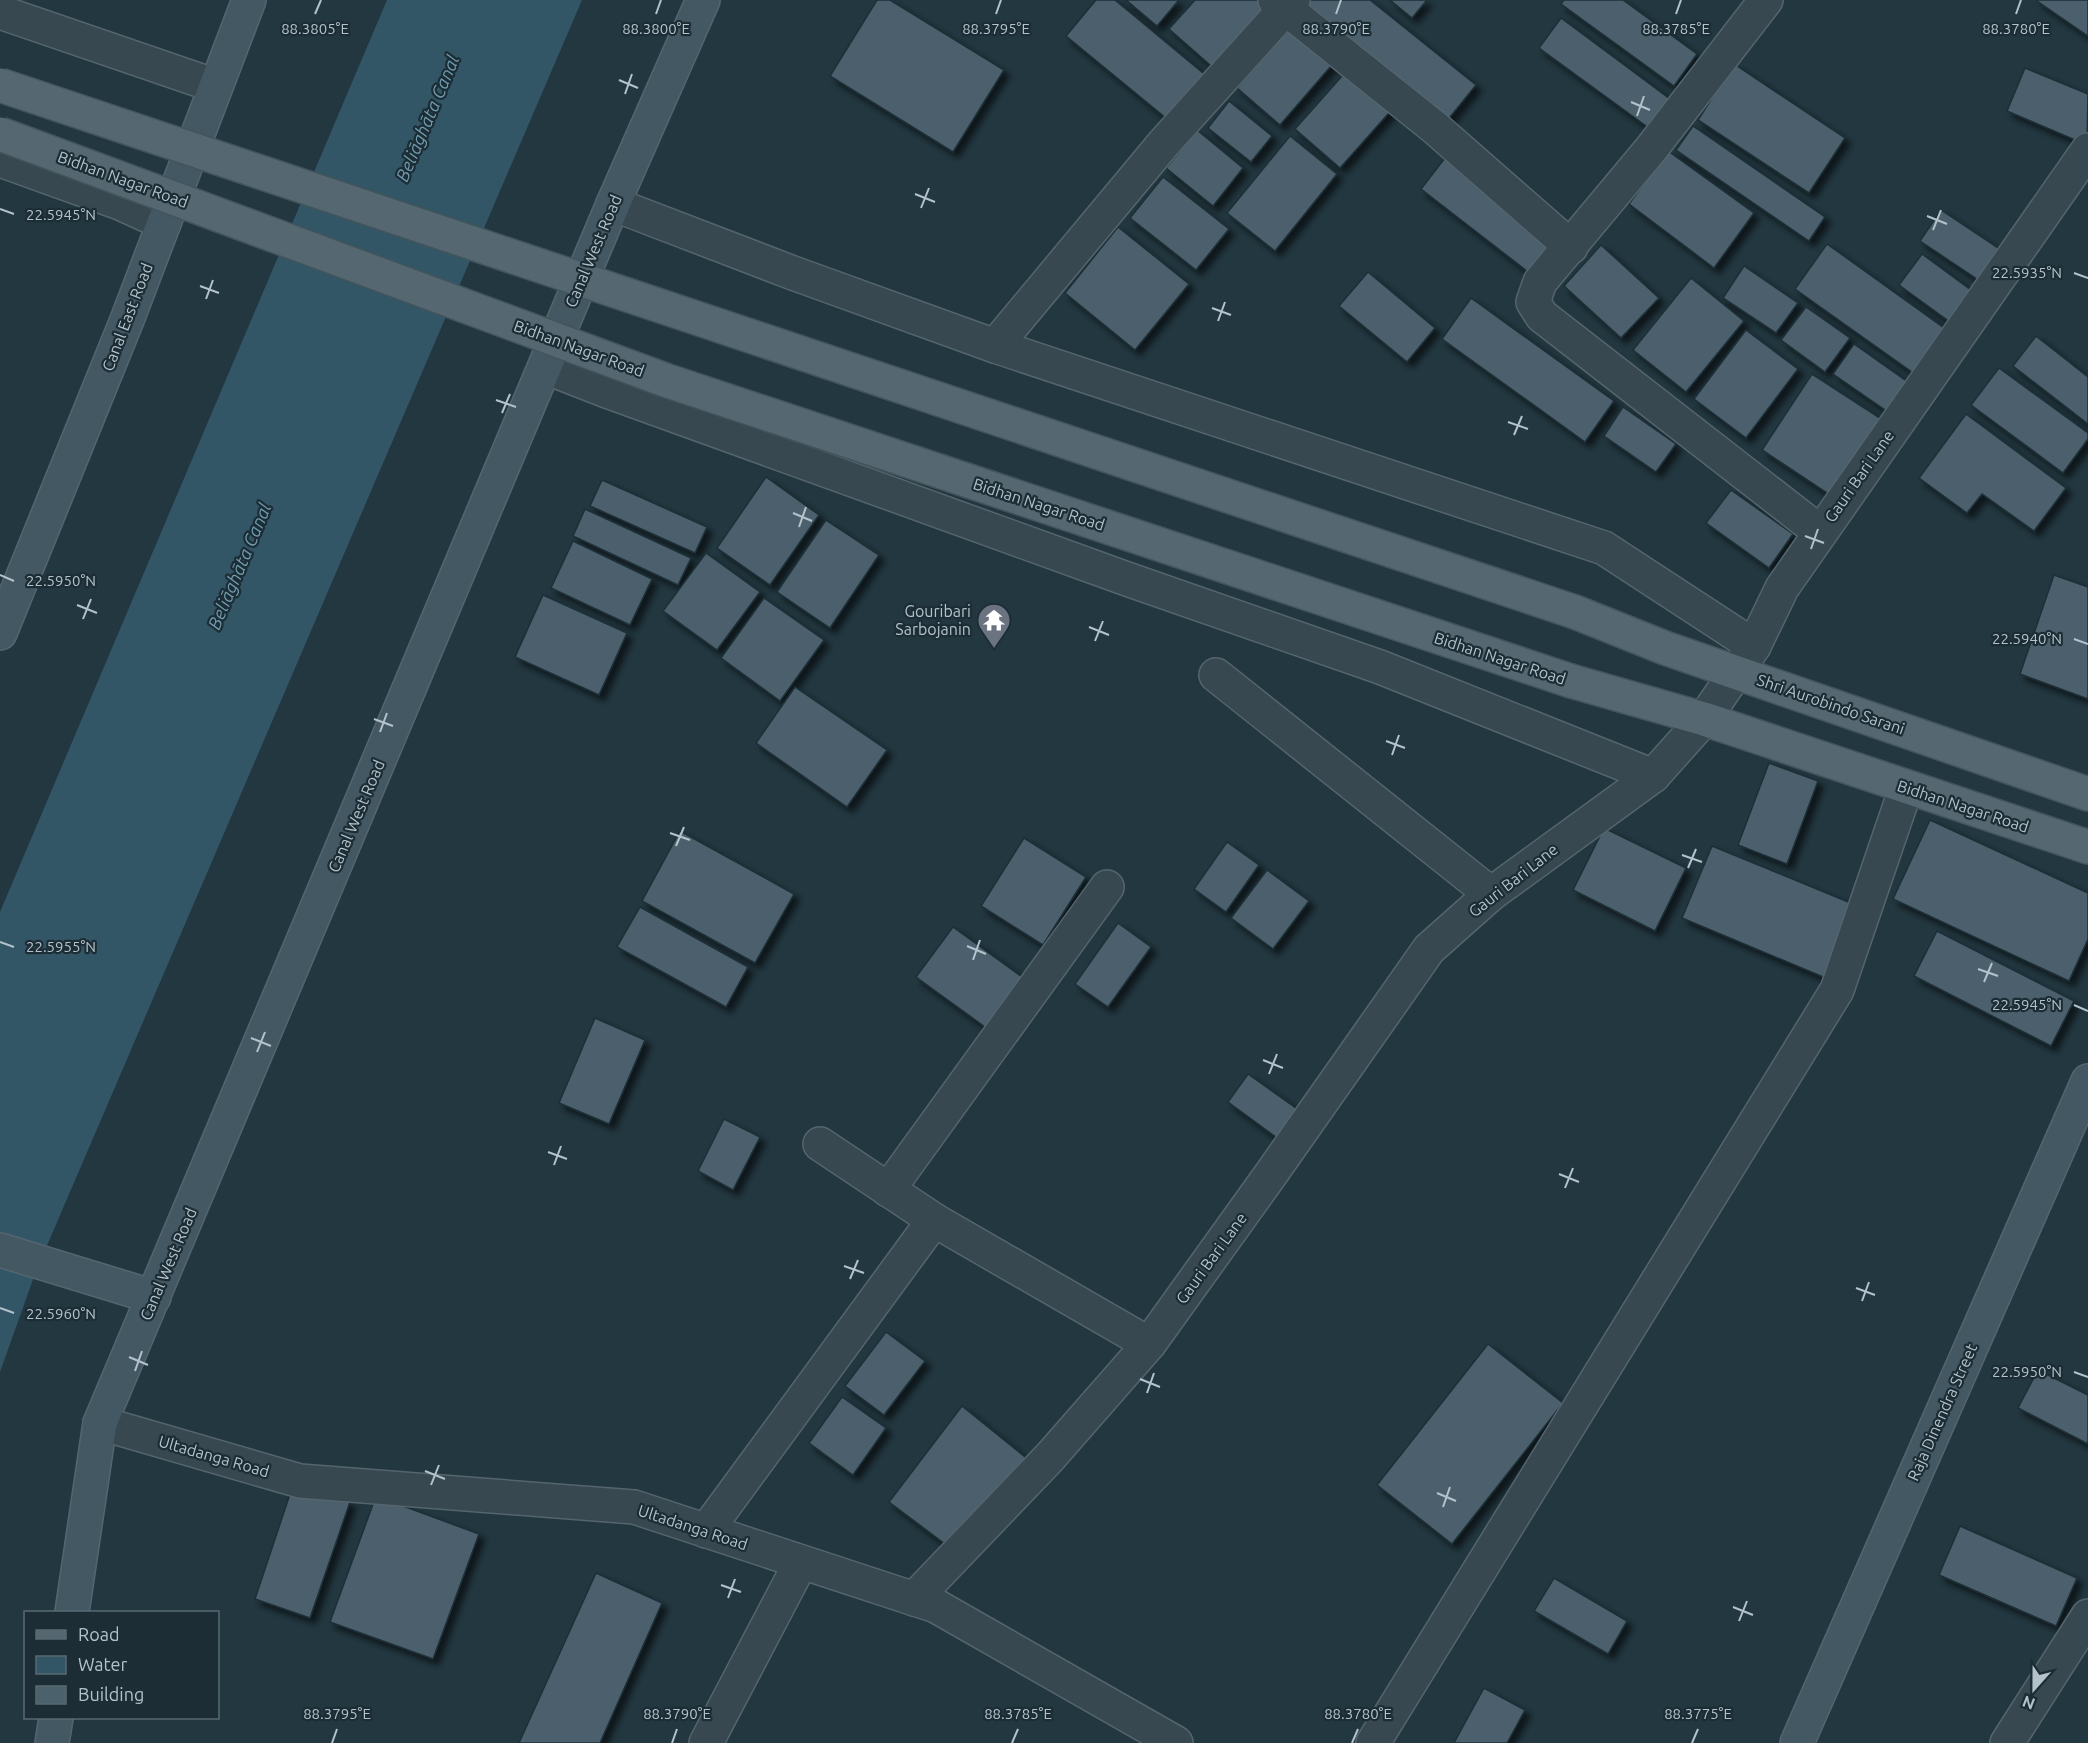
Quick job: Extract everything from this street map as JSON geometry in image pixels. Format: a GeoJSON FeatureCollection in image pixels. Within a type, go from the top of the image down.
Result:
{"type":"FeatureCollection","features":[{"type":"Feature","properties":{"kind":"main road","name":"Canal East Road"},"geometry":{"type":"LineString","coordinates":[[0,633],[164,223],[249,0]]}},
{"type":"Feature","properties":{"kind":"main road","name":"Canal West Road"},"geometry":{"type":"LineString","coordinates":[[72,1611],[100,1423],[140,1293],[545,367],[612,204],[703,0]]}},
{"type":"Feature","properties":{"kind":"main road","name":"Shri Aurobindo Sarani"},"geometry":{"type":"LineString","coordinates":[[0,86],[1575,612],[1665,648],[1745,659],[2088,794]]}},
{"type":"Feature","properties":{"kind":"main road","name":"Bidhan Nagar Road"},"geometry":{"type":"LineString","coordinates":[[0,134],[665,380],[1571,681],[1704,719],[2088,847]]}},
{"type":"Feature","properties":{"kind":"main road","name":"Raja Dinendra Street"},"geometry":{"type":"LineString","coordinates":[[1797,1743],[2088,1081]]}},
{"type":"Feature","properties":{"kind":"main road"},"geometry":{"type":"LineString","coordinates":[[0,1250],[140,1293]]}},
{"type":"Feature","properties":{"kind":"main road"},"geometry":{"type":"LineString","coordinates":[[52,1743],[56,1719]]}},
{"type":"Feature","properties":{"kind":"street"},"geometry":{"type":"LineString","coordinates":[[1766,0],[1651,149],[1540,282],[1533,302],[1542,316],[1820,532]]}},
{"type":"Feature","properties":{"kind":"street"},"geometry":{"type":"LineString","coordinates":[[995,346],[1164,143],[1285,3],[1434,127],[1571,247]]}},
{"type":"Feature","properties":{"kind":"street"},"geometry":{"type":"LineString","coordinates":[[0,12],[216,86]]}},
{"type":"Feature","properties":{"kind":"street","name":"Gauri Bari Lane"},"geometry":{"type":"LineString","coordinates":[[914,1599],[1050,1457],[1149,1344],[1429,949],[1491,894],[1653,776],[1704,719],[1745,659],[1782,588],[2088,150]]}},
{"type":"Feature","properties":{"kind":"street"},"geometry":{"type":"LineString","coordinates":[[0,160],[120,203],[164,223]]}},
{"type":"Feature","properties":{"kind":"street"},"geometry":{"type":"LineString","coordinates":[[612,204],[995,346],[1604,548],[1745,659]]}},
{"type":"Feature","properties":{"kind":"street"},"geometry":{"type":"LineString","coordinates":[[545,367],[1116,575],[1380,667],[1653,776]]}},
{"type":"Feature","properties":{"kind":"street"},"geometry":{"type":"LineString","coordinates":[[1216,675],[1491,894]]}},
{"type":"Feature","properties":{"kind":"street"},"geometry":{"type":"LineString","coordinates":[[1373,1743],[1837,990],[1906,788]]}},
{"type":"Feature","properties":{"kind":"street"},"geometry":{"type":"LineString","coordinates":[[888,1190],[1107,887]]}},
{"type":"Feature","properties":{"kind":"street"},"geometry":{"type":"LineString","coordinates":[[820,1144],[934,1220],[1149,1344]]}},
{"type":"Feature","properties":{"kind":"street"},"geometry":{"type":"LineString","coordinates":[[706,1531],[934,1220]]}},
{"type":"Feature","properties":{"kind":"street","name":"Ultadanga Road"},"geometry":{"type":"LineString","coordinates":[[100,1423],[300,1481],[634,1507],[936,1606],[1176,1743]]}},
{"type":"Feature","properties":{"kind":"street"},"geometry":{"type":"LineString","coordinates":[[706,1743],[801,1562]]}},
{"type":"Feature","properties":{"kind":"street"},"geometry":{"type":"LineString","coordinates":[[2007,1743],[2088,1616]]}},
{"type":"Feature","properties":{"kind":"water","name":"Beliāghāta Canal"},"geometry":{"type":"Polygon","coordinates":[[[387,0],[582,0],[36,1271],[0,1372],[0,912],[387,0]]]}},
{"type":"Feature","properties":{"kind":"building"},"geometry":{"type":"Polygon","coordinates":[[[877,0],[890,0],[1004,70],[953,152],[830,76],[877,0]]]}},
{"type":"Feature","properties":{"kind":"building"},"geometry":{"type":"Polygon","coordinates":[[[1096,0],[1115,0],[1209,78],[1172,123],[1066,36],[1096,0]]]}},
{"type":"Feature","properties":{"kind":"building"},"geometry":{"type":"Polygon","coordinates":[[[1126,0],[1179,0],[1157,26],[1126,0]]]}},
{"type":"Feature","properties":{"kind":"building"},"geometry":{"type":"Polygon","coordinates":[[[1195,0],[1263,0],[1273,8],[1218,72],[1169,29],[1195,0]]]}},
{"type":"Feature","properties":{"kind":"building"},"geometry":{"type":"Polygon","coordinates":[[[1307,0],[1370,0],[1476,85],[1446,122],[1302,7],[1307,0]]]}},
{"type":"Feature","properties":{"kind":"building"},"geometry":{"type":"Polygon","coordinates":[[[1390,0],[1427,0],[1412,18],[1390,0]]]}},
{"type":"Feature","properties":{"kind":"building"},"geometry":{"type":"Polygon","coordinates":[[[1564,0],[1623,0],[1697,54],[1674,86],[1561,4],[1564,0]]]}},
{"type":"Feature","properties":{"kind":"building"},"geometry":{"type":"Polygon","coordinates":[[[2037,0],[2088,0],[2088,36],[2037,1],[2037,0]]]}},
{"type":"Feature","properties":{"kind":"building"},"geometry":{"type":"Polygon","coordinates":[[[1561,18],[1674,102],[1653,131],[1539,48],[1561,18]]]}},
{"type":"Feature","properties":{"kind":"building"},"geometry":{"type":"Polygon","coordinates":[[[1295,22],[1338,58],[1280,125],[1237,88],[1295,22]]]}},
{"type":"Feature","properties":{"kind":"building"},"geometry":{"type":"Polygon","coordinates":[[[1734,64],[1845,138],[1809,193],[1698,120],[1734,64]]]}},
{"type":"Feature","properties":{"kind":"building"},"geometry":{"type":"Polygon","coordinates":[[[1351,66],[1396,105],[1340,168],[1295,129],[1351,66]]]}},
{"type":"Feature","properties":{"kind":"building"},"geometry":{"type":"Polygon","coordinates":[[[2025,68],[2088,94],[2087,145],[2007,111],[2025,68]]]}},
{"type":"Feature","properties":{"kind":"building"},"geometry":{"type":"Polygon","coordinates":[[[1229,101],[1272,136],[1251,162],[1208,128],[1229,101]]]}},
{"type":"Feature","properties":{"kind":"building"},"geometry":{"type":"Polygon","coordinates":[[[1693,126],[1825,217],[1809,241],[1676,150],[1693,126]]]}},
{"type":"Feature","properties":{"kind":"building"},"geometry":{"type":"Polygon","coordinates":[[[1197,130],[1243,168],[1213,206],[1166,168],[1197,130]]]}},
{"type":"Feature","properties":{"kind":"building"},"geometry":{"type":"Polygon","coordinates":[[[1290,136],[1337,174],[1275,251],[1227,213],[1290,136]]]}},
{"type":"Feature","properties":{"kind":"building"},"geometry":{"type":"Polygon","coordinates":[[[1668,151],[1754,213],[1714,268],[1629,204],[1668,151]]]}},
{"type":"Feature","properties":{"kind":"building"},"geometry":{"type":"Polygon","coordinates":[[[1448,154],[1560,240],[1532,275],[1421,189],[1448,154]]]}},
{"type":"Feature","properties":{"kind":"building"},"geometry":{"type":"Polygon","coordinates":[[[1163,177],[1229,229],[1196,270],[1130,218],[1163,177]]]}},
{"type":"Feature","properties":{"kind":"building"},"geometry":{"type":"Polygon","coordinates":[[[1941,210],[2010,256],[1989,287],[1920,241],[1941,210]]]}},
{"type":"Feature","properties":{"kind":"building"},"geometry":{"type":"Polygon","coordinates":[[[1118,227],[1189,284],[1135,350],[1065,293],[1118,227]]]}},
{"type":"Feature","properties":{"kind":"building"},"geometry":{"type":"Polygon","coordinates":[[[1827,244],[1951,333],[1919,377],[1795,289],[1827,244]]]}},
{"type":"Feature","properties":{"kind":"building"},"geometry":{"type":"Polygon","coordinates":[[[1601,245],[1659,298],[1621,338],[1564,286],[1601,245]]]}},
{"type":"Feature","properties":{"kind":"building"},"geometry":{"type":"Polygon","coordinates":[[[1922,254],[1983,299],[1961,330],[1899,285],[1922,254]]]}},
{"type":"Feature","properties":{"kind":"building"},"geometry":{"type":"Polygon","coordinates":[[[1744,266],[1798,303],[1776,333],[1723,298],[1744,266]]]}},
{"type":"Feature","properties":{"kind":"building"},"geometry":{"type":"Polygon","coordinates":[[[1368,272],[1435,328],[1407,362],[1339,306],[1368,272]]]}},
{"type":"Feature","properties":{"kind":"building"},"geometry":{"type":"Polygon","coordinates":[[[1691,278],[1744,321],[1686,392],[1633,350],[1691,278]]]}},
{"type":"Feature","properties":{"kind":"building"},"geometry":{"type":"Polygon","coordinates":[[[1471,298],[1614,401],[1585,442],[1442,339],[1471,298]]]}},
{"type":"Feature","properties":{"kind":"building"},"geometry":{"type":"Polygon","coordinates":[[[1806,307],[1850,338],[1825,372],[1781,340],[1806,307]]]}},
{"type":"Feature","properties":{"kind":"building"},"geometry":{"type":"Polygon","coordinates":[[[1746,330],[1798,369],[1746,438],[1694,399],[1746,330]]]}},
{"type":"Feature","properties":{"kind":"building"},"geometry":{"type":"Polygon","coordinates":[[[2036,336],[2088,377],[2088,424],[2013,366],[2036,336]]]}},
{"type":"Feature","properties":{"kind":"building"},"geometry":{"type":"Polygon","coordinates":[[[1854,344],[1912,385],[1891,414],[1833,374],[1854,344]]]}},
{"type":"Feature","properties":{"kind":"building"},"geometry":{"type":"Polygon","coordinates":[[[1999,368],[2088,433],[2088,439],[2063,473],[1971,405],[1999,368]]]}},
{"type":"Feature","properties":{"kind":"building"},"geometry":{"type":"Polygon","coordinates":[[[1812,374],[1886,422],[1836,499],[1762,450],[1812,374]]]}},
{"type":"Feature","properties":{"kind":"building"},"geometry":{"type":"Polygon","coordinates":[[[1623,407],[1676,444],[1656,472],[1604,436],[1623,407]]]}},
{"type":"Feature","properties":{"kind":"building"},"geometry":{"type":"Polygon","coordinates":[[[1966,414],[2066,488],[2034,531],[1982,494],[1967,513],[1919,478],[1966,414]]]}},
{"type":"Feature","properties":{"kind":"building"},"geometry":{"type":"Polygon","coordinates":[[[766,477],[819,515],[770,585],[717,548],[766,477]]]}},
{"type":"Feature","properties":{"kind":"building"},"geometry":{"type":"Polygon","coordinates":[[[602,480],[707,527],[695,553],[590,506],[602,480]]]}},
{"type":"Feature","properties":{"kind":"building"},"geometry":{"type":"Polygon","coordinates":[[[1731,490],[1793,534],[1769,568],[1706,523],[1731,490]]]}},
{"type":"Feature","properties":{"kind":"building"},"geometry":{"type":"Polygon","coordinates":[[[585,509],[691,558],[678,585],[573,536],[585,509]]]}},
{"type":"Feature","properties":{"kind":"building"},"geometry":{"type":"Polygon","coordinates":[[[826,520],[879,555],[830,628],[777,592],[826,520]]]}},
{"type":"Feature","properties":{"kind":"building"},"geometry":{"type":"Polygon","coordinates":[[[573,541],[652,579],[630,625],[551,588],[573,541]]]}},
{"type":"Feature","properties":{"kind":"building"},"geometry":{"type":"Polygon","coordinates":[[[706,553],[760,592],[717,650],[663,611],[706,553]]]}},
{"type":"Feature","properties":{"kind":"building"},"geometry":{"type":"Polygon","coordinates":[[[2054,575],[2088,587],[2088,699],[2020,674],[2054,575]]]}},
{"type":"Feature","properties":{"kind":"building"},"geometry":{"type":"Polygon","coordinates":[[[543,595],[627,633],[599,695],[515,657],[543,595]]]}},
{"type":"Feature","properties":{"kind":"building"},"geometry":{"type":"Polygon","coordinates":[[[764,598],[824,640],[780,701],[721,658],[764,598]]]}},
{"type":"Feature","properties":{"kind":"building"},"geometry":{"type":"Polygon","coordinates":[[[795,687],[887,750],[847,807],[756,743],[795,687]]]}},
{"type":"Feature","properties":{"kind":"building"},"geometry":{"type":"Polygon","coordinates":[[[1769,763],[1818,781],[1787,864],[1738,845],[1769,763]]]}},
{"type":"Feature","properties":{"kind":"building"},"geometry":{"type":"Polygon","coordinates":[[[1930,820],[2088,893],[2088,939],[2069,981],[1893,899],[1930,820]]]}},
{"type":"Feature","properties":{"kind":"building"},"geometry":{"type":"Polygon","coordinates":[[[1604,828],[1686,868],[1655,931],[1573,890],[1604,828]]]}},
{"type":"Feature","properties":{"kind":"building"},"geometry":{"type":"Polygon","coordinates":[[[680,831],[794,894],[755,963],[642,901],[680,831]]]}},
{"type":"Feature","properties":{"kind":"building"},"geometry":{"type":"Polygon","coordinates":[[[1024,838],[1086,877],[1043,945],[981,906],[1024,838]]]}},
{"type":"Feature","properties":{"kind":"building"},"geometry":{"type":"Polygon","coordinates":[[[1227,842],[1259,865],[1226,912],[1194,889],[1227,842]]]}},
{"type":"Feature","properties":{"kind":"building"},"geometry":{"type":"Polygon","coordinates":[[[1712,846],[1858,906],[1828,979],[1682,918],[1712,846]]]}},
{"type":"Feature","properties":{"kind":"building"},"geometry":{"type":"Polygon","coordinates":[[[1267,870],[1309,901],[1273,949],[1231,918],[1267,870]]]}},
{"type":"Feature","properties":{"kind":"building"},"geometry":{"type":"Polygon","coordinates":[[[640,907],[748,967],[726,1007],[617,947],[640,907]]]}},
{"type":"Feature","properties":{"kind":"building"},"geometry":{"type":"Polygon","coordinates":[[[1118,923],[1151,947],[1108,1007],[1075,984],[1118,923]]]}},
{"type":"Feature","properties":{"kind":"building"},"geometry":{"type":"Polygon","coordinates":[[[953,927],[1022,977],[985,1027],[916,977],[953,927]]]}},
{"type":"Feature","properties":{"kind":"building"},"geometry":{"type":"Polygon","coordinates":[[[1937,931],[2074,1001],[2051,1046],[1914,976],[1937,931]]]}},
{"type":"Feature","properties":{"kind":"building"},"geometry":{"type":"Polygon","coordinates":[[[595,1018],[645,1040],[609,1124],[559,1103],[595,1018]]]}},
{"type":"Feature","properties":{"kind":"building"},"geometry":{"type":"Polygon","coordinates":[[[1248,1074],[1300,1111],[1280,1140],[1228,1102],[1248,1074]]]}},
{"type":"Feature","properties":{"kind":"building"},"geometry":{"type":"Polygon","coordinates":[[[724,1119],[760,1137],[733,1190],[698,1171],[724,1119]]]}},
{"type":"Feature","properties":{"kind":"building"},"geometry":{"type":"Polygon","coordinates":[[[886,1332],[925,1361],[884,1415],[845,1386],[886,1332]]]}},
{"type":"Feature","properties":{"kind":"building"},"geometry":{"type":"Polygon","coordinates":[[[1488,1344],[1563,1403],[1452,1544],[1377,1485],[1488,1344]]]}},
{"type":"Feature","properties":{"kind":"building"},"geometry":{"type":"Polygon","coordinates":[[[2038,1370],[2088,1395],[2088,1444],[2018,1408],[2038,1370]]]}},
{"type":"Feature","properties":{"kind":"building"},"geometry":{"type":"Polygon","coordinates":[[[842,1397],[886,1428],[853,1475],[809,1443],[842,1397]]]}},
{"type":"Feature","properties":{"kind":"building"},"geometry":{"type":"Polygon","coordinates":[[[962,1406],[1030,1461],[949,1547],[889,1502],[962,1406]]]}},
{"type":"Feature","properties":{"kind":"building"},"geometry":{"type":"Polygon","coordinates":[[[294,1482],[350,1502],[310,1618],[255,1599],[294,1482]]]}},
{"type":"Feature","properties":{"kind":"building"},"geometry":{"type":"Polygon","coordinates":[[[376,1496],[479,1534],[433,1659],[330,1622],[376,1496]]]}},
{"type":"Feature","properties":{"kind":"building"},"geometry":{"type":"Polygon","coordinates":[[[1960,1526],[2077,1578],[2056,1626],[1939,1575],[1960,1526]]]}},
{"type":"Feature","properties":{"kind":"building"},"geometry":{"type":"Polygon","coordinates":[[[596,1573],[662,1603],[600,1743],[519,1743],[596,1573]]]}},
{"type":"Feature","properties":{"kind":"building"},"geometry":{"type":"Polygon","coordinates":[[[1554,1578],[1627,1621],[1608,1654],[1534,1611],[1554,1578]]]}},
{"type":"Feature","properties":{"kind":"building"},"geometry":{"type":"Polygon","coordinates":[[[1484,1688],[1525,1710],[1507,1743],[1454,1743],[1484,1688]]]}},
{"type":"Feature","properties":{"kind":"place","name":"Gouribari Sarbojanin"},"geometry":{"type":"Point","coordinates":[994,649]}}]}
